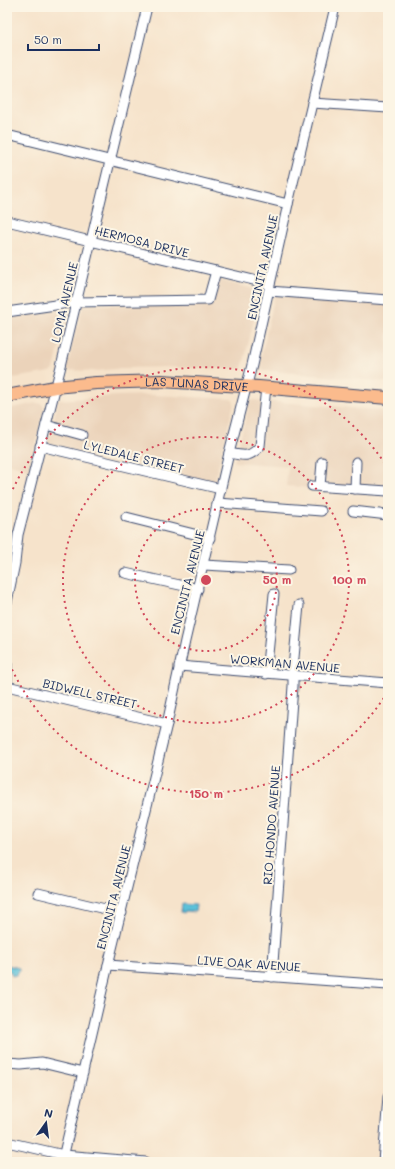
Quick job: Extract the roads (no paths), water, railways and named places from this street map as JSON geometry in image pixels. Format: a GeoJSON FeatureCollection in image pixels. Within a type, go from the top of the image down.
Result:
{"type":"FeatureCollection","features":[{"type":"Feature","properties":{"kind":"main road","name":"LAS TUNAS DRIVE"},"geometry":{"type":"LineString","coordinates":[[7,396],[55,387],[129,381],[161,381],[266,387],[388,398]]}},
{"type":"Feature","properties":{"kind":"street","name":"LOMA AVENUE"},"geometry":{"type":"LineString","coordinates":[[7,602],[15,563],[18,535],[111,160],[147,7]]}},
{"type":"Feature","properties":{"kind":"street","name":"ENCINITA AVENUE"},"geometry":{"type":"LineString","coordinates":[[63,1159],[108,965],[122,913],[167,724],[179,666],[204,565],[229,453],[270,288],[288,204],[335,7]]}},
{"type":"Feature","properties":{"kind":"street"},"geometry":{"type":"LineString","coordinates":[[312,103],[388,108]]}},
{"type":"Feature","properties":{"kind":"street"},"geometry":{"type":"LineString","coordinates":[[7,135],[288,204]]}},
{"type":"Feature","properties":{"kind":"street","name":"HERMOSA DRIVE"},"geometry":{"type":"LineString","coordinates":[[7,221],[216,271],[270,288],[388,300]]}},
{"type":"Feature","properties":{"kind":"street"},"geometry":{"type":"LineString","coordinates":[[7,312],[76,302],[208,300],[216,271]]}},
{"type":"Feature","properties":{"kind":"street"},"geometry":{"type":"LineString","coordinates":[[229,453],[248,456],[254,453],[260,446],[266,387]]}},
{"type":"Feature","properties":{"kind":"street"},"geometry":{"type":"LineString","coordinates":[[46,425],[82,435]]}},
{"type":"Feature","properties":{"kind":"street","name":"LYLEDALE STREET"},"geometry":{"type":"LineString","coordinates":[[40,446],[221,489]]}},
{"type":"Feature","properties":{"kind":"street"},"geometry":{"type":"LineString","coordinates":[[322,462],[316,486],[388,492]]}},
{"type":"Feature","properties":{"kind":"street"},"geometry":{"type":"LineString","coordinates":[[355,489],[356,462]]}},
{"type":"Feature","properties":{"kind":"street"},"geometry":{"type":"LineString","coordinates":[[218,503],[321,511]]}},
{"type":"Feature","properties":{"kind":"street"},"geometry":{"type":"LineString","coordinates":[[352,511],[388,514]]}},
{"type":"Feature","properties":{"kind":"street"},"geometry":{"type":"LineString","coordinates":[[126,517],[210,538]]}},
{"type":"Feature","properties":{"kind":"street"},"geometry":{"type":"LineString","coordinates":[[204,565],[289,570]]}},
{"type":"Feature","properties":{"kind":"street"},"geometry":{"type":"LineString","coordinates":[[125,573],[198,589]]}},
{"type":"Feature","properties":{"kind":"street"},"geometry":{"type":"LineString","coordinates":[[266,674],[274,594]]}},
{"type":"Feature","properties":{"kind":"street","name":"RIO HONDO AVENUE"},"geometry":{"type":"LineString","coordinates":[[272,977],[294,676],[293,668],[299,605]]}},
{"type":"Feature","properties":{"kind":"street"},"geometry":{"type":"LineString","coordinates":[[7,662],[7,687]]}},
{"type":"Feature","properties":{"kind":"street","name":"WORKMAN AVENUE"},"geometry":{"type":"LineString","coordinates":[[179,666],[388,683]]}},
{"type":"Feature","properties":{"kind":"street","name":"BIDWELL STREET"},"geometry":{"type":"LineString","coordinates":[[7,687],[167,724]]}},
{"type":"Feature","properties":{"kind":"street"},"geometry":{"type":"LineString","coordinates":[[38,893],[122,913]]}},
{"type":"Feature","properties":{"kind":"street","name":"LIVE OAK AVENUE"},"geometry":{"type":"LineString","coordinates":[[108,965],[388,985]]}},
{"type":"Feature","properties":{"kind":"street"},"geometry":{"type":"LineString","coordinates":[[7,1064],[17,1066],[42,1063],[83,1073]]}},
{"type":"Feature","properties":{"kind":"street"},"geometry":{"type":"LineString","coordinates":[[383,1162],[386,1149],[388,1097]]}},
{"type":"Feature","properties":{"kind":"street"},"geometry":{"type":"LineString","coordinates":[[7,1142],[63,1159],[146,1162]]}},
{"type":"Feature","properties":{"kind":"water"},"geometry":{"type":"Polygon","coordinates":[[[182,904],[196,905],[195,912],[181,912],[182,904]]]}},
{"type":"Feature","properties":{"kind":"water"},"geometry":{"type":"Polygon","coordinates":[[[7,965],[19,968],[16,975],[12,976],[11,972],[7,970],[7,965]]]}}]}
